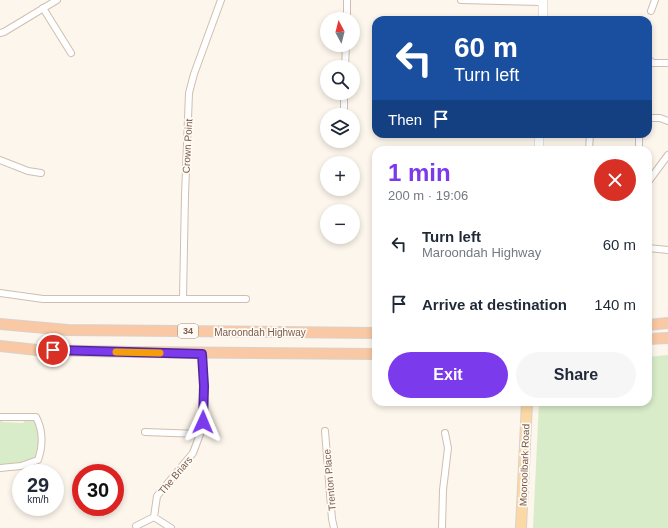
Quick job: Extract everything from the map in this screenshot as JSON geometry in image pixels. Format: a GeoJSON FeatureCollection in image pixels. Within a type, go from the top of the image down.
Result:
{"type":"FeatureCollection","features":[{"type":"Feature","properties":{"kind":"highway"},"geometry":{"type":"LineString","coordinates":[[652,325],[668,323]]}},
{"type":"Feature","properties":{"kind":"highway","name":"Maroondah Highway"},"geometry":{"type":"LineString","coordinates":[[0,324],[68,330],[372,333]]}},
{"type":"Feature","properties":{"kind":"highway"},"geometry":{"type":"LineString","coordinates":[[652,339],[668,338]]}},
{"type":"Feature","properties":{"kind":"highway"},"geometry":{"type":"LineString","coordinates":[[0,346],[37,350],[202,354],[372,354]]}},
{"type":"Feature","properties":{"kind":"main road"},"geometry":{"type":"LineString","coordinates":[[543,1],[543,16]]}},
{"type":"Feature","properties":{"kind":"main road","name":"Mooroolbark Road"},"geometry":{"type":"LineString","coordinates":[[521,528],[526,406]]}},
{"type":"Feature","properties":{"kind":"street"},"geometry":{"type":"LineString","coordinates":[[0,33],[57,0]]}},
{"type":"Feature","properties":{"kind":"street","name":"Crown Point"},"geometry":{"type":"LineString","coordinates":[[183,298],[184,195],[189,93],[194,74],[221,0]]}},
{"type":"Feature","properties":{"kind":"street"},"geometry":{"type":"LineString","coordinates":[[347,0],[347,12]]}},
{"type":"Feature","properties":{"kind":"street"},"geometry":{"type":"LineString","coordinates":[[461,0],[543,1]]}},
{"type":"Feature","properties":{"kind":"street"},"geometry":{"type":"LineString","coordinates":[[651,11],[655,0]]}},
{"type":"Feature","properties":{"kind":"street"},"geometry":{"type":"LineString","coordinates":[[43,8],[71,53]]}},
{"type":"Feature","properties":{"kind":"street"},"geometry":{"type":"LineString","coordinates":[[652,62],[668,63]]}},
{"type":"Feature","properties":{"kind":"street"},"geometry":{"type":"LineString","coordinates":[[652,118],[660,118],[668,121]]}},
{"type":"Feature","properties":{"kind":"street"},"geometry":{"type":"LineString","coordinates":[[652,177],[668,155]]}},
{"type":"Feature","properties":{"kind":"street"},"geometry":{"type":"LineString","coordinates":[[0,160],[28,171],[41,173]]}},
{"type":"Feature","properties":{"kind":"street"},"geometry":{"type":"LineString","coordinates":[[652,248],[668,250]]}},
{"type":"Feature","properties":{"kind":"street"},"geometry":{"type":"LineString","coordinates":[[0,293],[43,299],[246,298]]}},
{"type":"Feature","properties":{"kind":"street","name":"The Briars"},"geometry":{"type":"LineString","coordinates":[[154,517],[157,496],[193,453],[200,434],[204,415],[202,354]]}},
{"type":"Feature","properties":{"kind":"street"},"geometry":{"type":"LineString","coordinates":[[0,417],[36,417],[40,425],[42,449],[38,460],[21,466],[0,468]]}},
{"type":"Feature","properties":{"kind":"street","name":"Trenton Place"},"geometry":{"type":"LineString","coordinates":[[325,431],[334,528]]}},
{"type":"Feature","properties":{"kind":"street"},"geometry":{"type":"LineString","coordinates":[[145,432],[200,434]]}},
{"type":"Feature","properties":{"kind":"street"},"geometry":{"type":"LineString","coordinates":[[442,528],[443,490],[448,448],[445,433]]}},
{"type":"Feature","properties":{"kind":"street"},"geometry":{"type":"LineString","coordinates":[[136,526],[154,517],[171,528]]}},
{"type":"Feature","properties":{"kind":"green space"},"geometry":{"type":"Polygon","coordinates":[[[668,355],[668,528],[533,528],[539,406],[652,406],[652,357],[668,355]]]}},
{"type":"Feature","properties":{"kind":"green space"},"geometry":{"type":"Polygon","coordinates":[[[0,420],[3,422],[23,423],[25,420],[32,420],[36,423],[38,448],[35,457],[28,462],[21,464],[0,465],[0,420]]]}},
{"type":"Feature","properties":{"kind":"slow traffic"},"geometry":{"type":"LineString","coordinates":[[116,352],[160,353]]}},
{"type":"Feature","properties":{"kind":"route"},"geometry":{"type":"LineString","coordinates":[[53,350],[202,354],[204,386],[203,422]]}}]}
